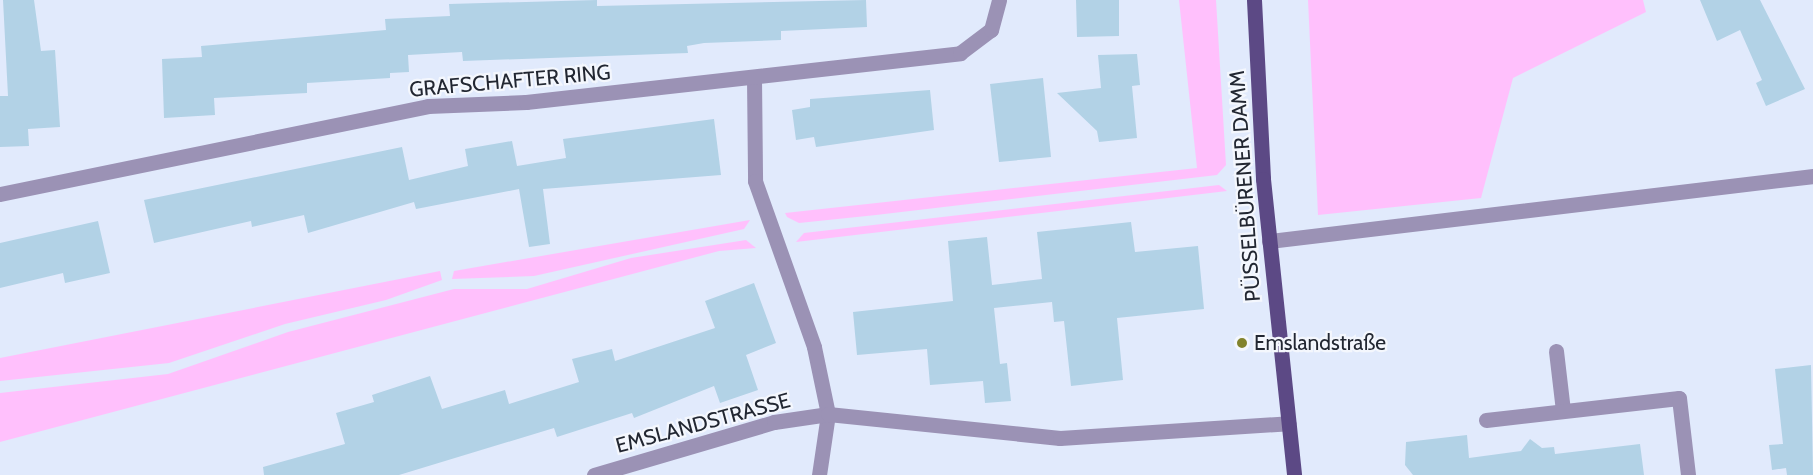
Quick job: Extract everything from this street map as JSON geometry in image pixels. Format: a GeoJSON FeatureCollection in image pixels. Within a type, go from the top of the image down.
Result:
{"type":"FeatureCollection","features":[{"type":"Feature","properties":{"kind":"main road","name":"PÜSSELBÜRENER DAMM"},"geometry":{"type":"LineString","coordinates":[[1254,0],[1269,241],[1294,475]]}},
{"type":"Feature","properties":{"kind":"street","name":"GRAFSCHAFTER RING"},"geometry":{"type":"LineString","coordinates":[[0,194],[428,106],[526,102],[960,53],[991,30],[999,0]]}},
{"type":"Feature","properties":{"kind":"street"},"geometry":{"type":"LineString","coordinates":[[754,78],[755,181],[814,347],[828,414],[819,475]]}},
{"type":"Feature","properties":{"kind":"street"},"geometry":{"type":"LineString","coordinates":[[1269,241],[1813,176]]}},
{"type":"Feature","properties":{"kind":"street"},"geometry":{"type":"LineString","coordinates":[[1556,351],[1563,411]]}},
{"type":"Feature","properties":{"kind":"street"},"geometry":{"type":"LineString","coordinates":[[1486,420],[1679,398],[1688,475]]}},
{"type":"Feature","properties":{"kind":"street","name":"EMSLANDSTRASSE"},"geometry":{"type":"LineString","coordinates":[[594,475],[774,422],[828,414],[1060,438],[1289,423]]}},
{"type":"Feature","properties":{"kind":"shaded area"},"geometry":{"type":"Polygon","coordinates":[[[1179,0],[1216,0],[1226,165],[1217,175],[799,223],[787,217],[785,213],[1197,168],[1179,0]]]}},
{"type":"Feature","properties":{"kind":"shaded area"},"geometry":{"type":"Polygon","coordinates":[[[1308,0],[1643,0],[1646,12],[1513,78],[1481,198],[1318,215],[1308,0]]]}},
{"type":"Feature","properties":{"kind":"shaded area"},"geometry":{"type":"Polygon","coordinates":[[[1219,185],[1227,191],[796,242],[804,233],[1219,185]]]}},
{"type":"Feature","properties":{"kind":"shaded area"},"geometry":{"type":"Polygon","coordinates":[[[750,220],[744,229],[534,276],[452,279],[454,271],[750,220]]]}},
{"type":"Feature","properties":{"kind":"shaded area"},"geometry":{"type":"Polygon","coordinates":[[[746,240],[756,248],[719,251],[0,442],[0,393],[168,374],[288,332],[454,289],[527,289],[631,258],[746,240]]]}},
{"type":"Feature","properties":{"kind":"shaded area"},"geometry":{"type":"Polygon","coordinates":[[[440,271],[442,280],[386,300],[285,324],[169,363],[0,381],[0,358],[440,271]]]}},
{"type":"Feature","properties":{"kind":"building"},"geometry":{"type":"Polygon","coordinates":[[[3,0],[34,0],[41,51],[55,50],[60,127],[28,129],[29,146],[0,147],[0,96],[8,96],[3,0]]]}},
{"type":"Feature","properties":{"kind":"building"},"geometry":{"type":"Polygon","coordinates":[[[597,0],[597,6],[866,0],[867,27],[781,31],[781,40],[704,43],[687,46],[688,53],[463,61],[462,52],[408,55],[409,72],[390,73],[390,78],[307,83],[307,93],[214,98],[215,115],[164,118],[162,59],[202,57],[201,46],[386,30],[385,19],[450,16],[449,4],[597,0]]]}},
{"type":"Feature","properties":{"kind":"building"},"geometry":{"type":"Polygon","coordinates":[[[1076,0],[1119,0],[1119,36],[1077,37],[1076,0]]]}},
{"type":"Feature","properties":{"kind":"building"},"geometry":{"type":"Polygon","coordinates":[[[1700,0],[1760,0],[1805,89],[1766,106],[1756,83],[1762,80],[1740,30],[1717,41],[1700,0]]]}},
{"type":"Feature","properties":{"kind":"building"},"geometry":{"type":"Polygon","coordinates":[[[1137,54],[1140,85],[1132,86],[1137,138],[1099,142],[1097,131],[1057,93],[1101,88],[1098,55],[1137,54]]]}},
{"type":"Feature","properties":{"kind":"building"},"geometry":{"type":"Polygon","coordinates":[[[1043,78],[1051,157],[999,162],[990,84],[1043,78]]]}},
{"type":"Feature","properties":{"kind":"building"},"geometry":{"type":"Polygon","coordinates":[[[930,90],[934,130],[816,147],[814,137],[796,140],[792,110],[810,107],[810,99],[930,90]]]}},
{"type":"Feature","properties":{"kind":"building"},"geometry":{"type":"Polygon","coordinates":[[[714,119],[721,175],[543,189],[550,244],[529,247],[519,189],[416,209],[414,202],[308,233],[304,215],[252,227],[251,221],[154,243],[144,200],[402,147],[409,180],[468,166],[465,149],[512,141],[517,166],[566,158],[563,139],[714,119]]]}},
{"type":"Feature","properties":{"kind":"building"},"geometry":{"type":"Polygon","coordinates":[[[98,221],[110,273],[65,283],[63,273],[0,288],[0,243],[98,221]]]}},
{"type":"Feature","properties":{"kind":"building"},"geometry":{"type":"Polygon","coordinates":[[[1131,222],[1135,252],[1198,246],[1204,309],[1117,318],[1123,380],[1071,386],[1064,321],[1054,322],[1052,302],[994,308],[1000,364],[1007,363],[1011,401],[985,403],[983,381],[930,385],[927,349],[857,355],[853,312],[953,301],[948,241],[987,237],[992,285],[1042,279],[1037,232],[1131,222]]]}},
{"type":"Feature","properties":{"kind":"building"},"geometry":{"type":"Polygon","coordinates":[[[754,283],[776,343],[746,355],[758,390],[720,403],[714,386],[634,418],[632,413],[557,437],[554,428],[399,475],[264,475],[263,467],[345,444],[336,413],[374,402],[372,395],[430,376],[442,409],[505,390],[509,404],[579,382],[572,359],[612,349],[615,361],[715,328],[705,301],[754,283]]]}},
{"type":"Feature","properties":{"kind":"building"},"geometry":{"type":"Polygon","coordinates":[[[1811,365],[1813,475],[1787,475],[1786,468],[1772,470],[1769,445],[1783,444],[1775,369],[1811,365]]]}},
{"type":"Feature","properties":{"kind":"building"},"geometry":{"type":"Polygon","coordinates":[[[1467,435],[1469,458],[1521,451],[1530,439],[1542,448],[1554,447],[1555,454],[1640,444],[1644,475],[1413,475],[1405,465],[1406,442],[1467,435]]]}},
{"type":"Feature","properties":{"kind":"place","name":"Emslandstraße"},"geometry":{"type":"Point","coordinates":[1242,343]}}]}
